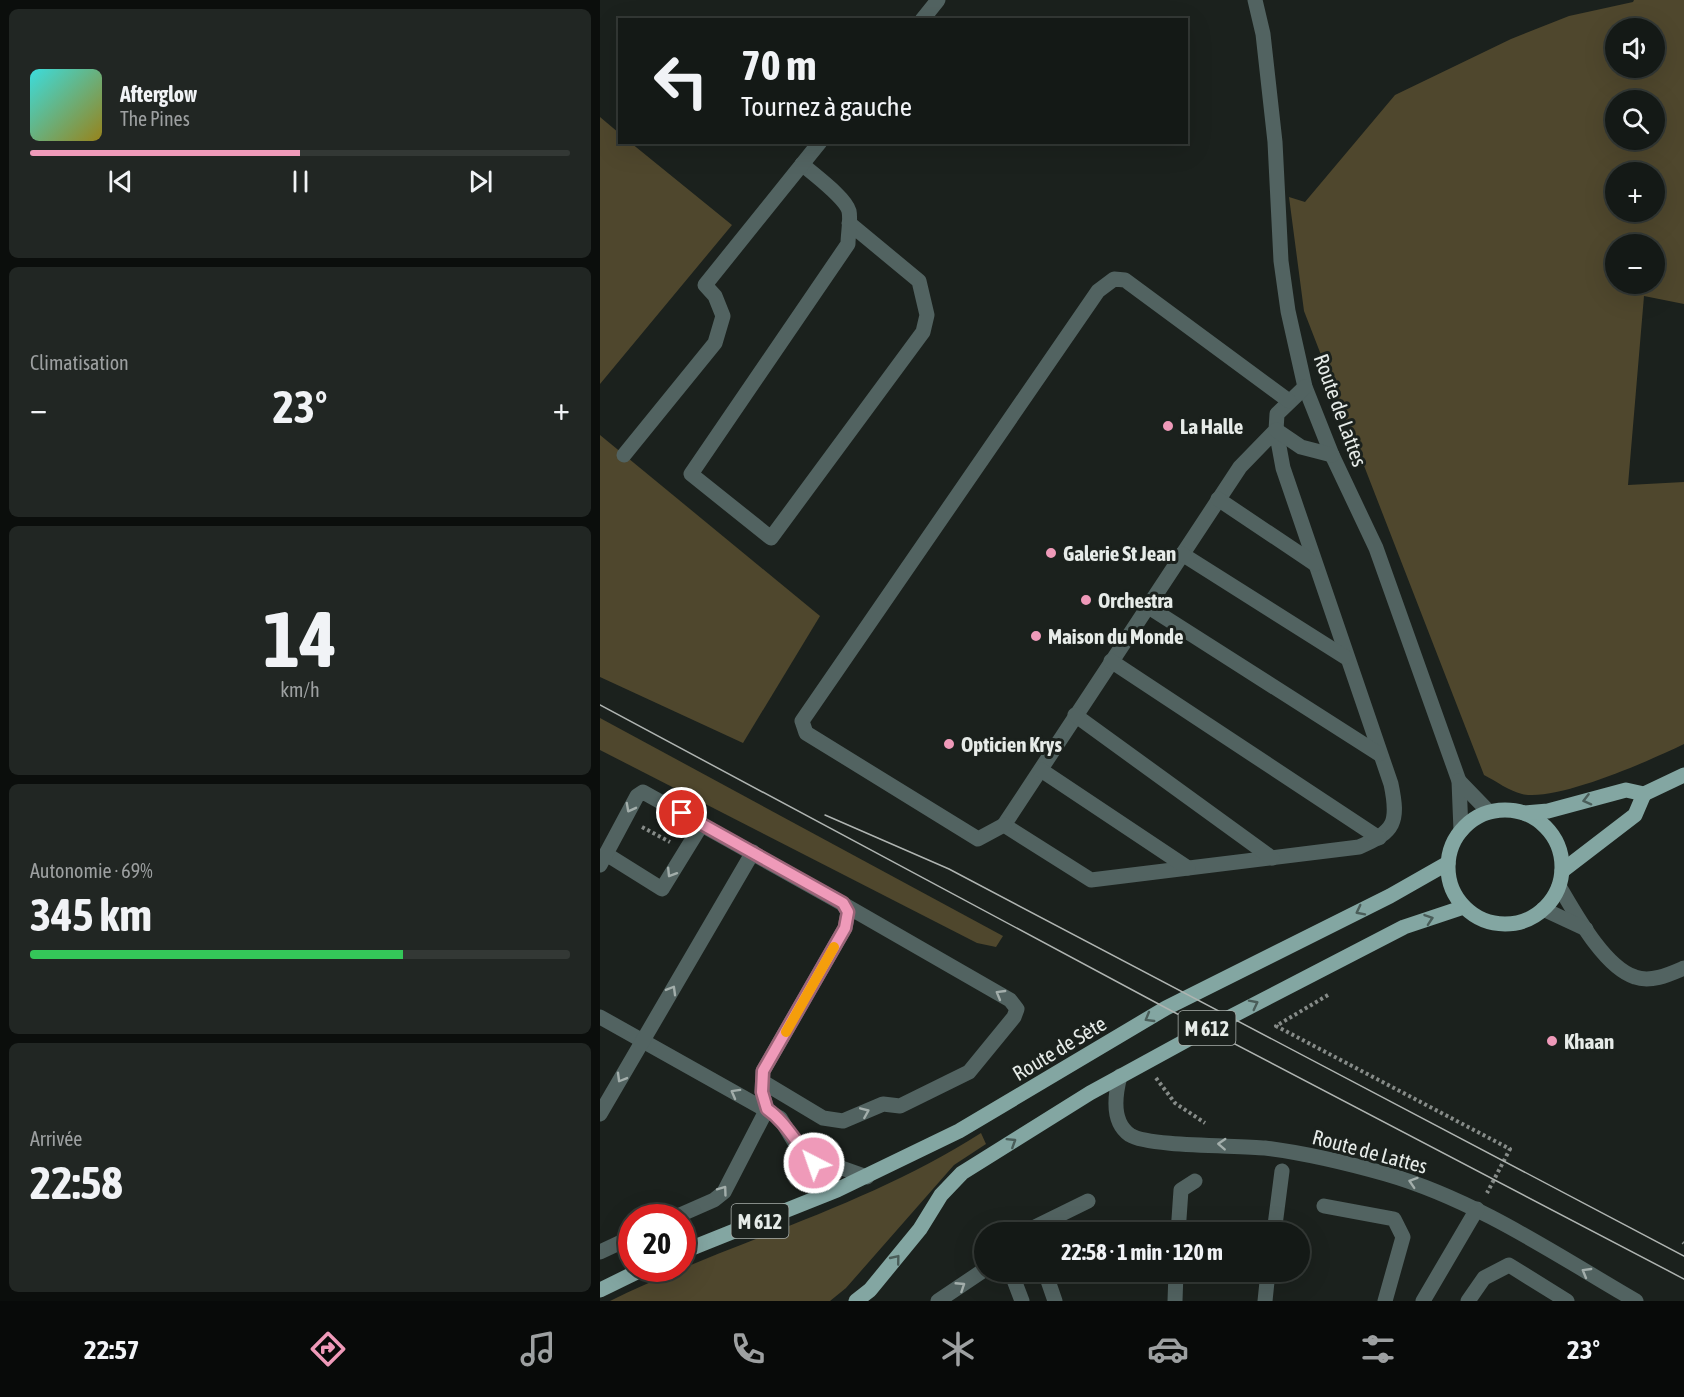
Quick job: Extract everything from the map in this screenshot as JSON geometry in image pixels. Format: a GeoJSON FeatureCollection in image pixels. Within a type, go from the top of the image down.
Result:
{"type":"FeatureCollection","features":[{"type":"Feature","properties":{"kind":"main road"},"geometry":{"type":"LineString","coordinates":[[1644,794],[1635,815],[1560,879],[1543,909],[1522,921],[1498,924],[1480,918],[1464,907],[1455,894],[1449,879],[1448,863],[1452,846],[1461,831],[1473,819],[1489,812],[1507,810],[1524,813],[1548,810],[1626,790],[1644,794],[1684,775]]}},
{"type":"Feature","properties":{"kind":"main road"},"geometry":{"type":"LineString","coordinates":[[1524,813],[1540,822],[1553,836],[1560,853],[1560,879]]}},
{"type":"Feature","properties":{"kind":"main road","name":"Route de Sète"},"geometry":{"type":"LineString","coordinates":[[696,1246],[867,1177],[959,1131],[1166,1008],[1390,896],[1448,863]]}},
{"type":"Feature","properties":{"kind":"main road","name":"M 612"},"geometry":{"type":"LineString","coordinates":[[856,1301],[870,1290],[920,1229],[941,1196],[962,1173],[1120,1076],[1404,927],[1464,907]]}},
{"type":"Feature","properties":{"kind":"main road"},"geometry":{"type":"LineString","coordinates":[[600,1290],[618,1281]]}},
{"type":"Feature","properties":{"kind":"street","name":"Route de Lattes"},"geometry":{"type":"LineString","coordinates":[[1255,0],[1263,34],[1275,142],[1281,261],[1288,311],[1305,387],[1332,455],[1376,548],[1459,781],[1461,831]]}},
{"type":"Feature","properties":{"kind":"street"},"geometry":{"type":"LineString","coordinates":[[923,18],[936,1]]}},
{"type":"Feature","properties":{"kind":"street"},"geometry":{"type":"LineString","coordinates":[[624,455],[715,343],[723,316],[715,296],[705,285],[818,144]]}},
{"type":"Feature","properties":{"kind":"street"},"geometry":{"type":"LineString","coordinates":[[802,164],[846,204],[850,213],[849,223],[848,244],[691,474],[771,538],[923,332],[927,315],[919,281],[849,223]]}},
{"type":"Feature","properties":{"kind":"street"},"geometry":{"type":"LineString","coordinates":[[1276,430],[1239,467],[1004,825],[978,839],[806,733],[802,721],[1098,291],[1113,279],[1125,280],[1288,401]]}},
{"type":"Feature","properties":{"kind":"street"},"geometry":{"type":"LineString","coordinates":[[1004,825],[1091,880],[1359,847],[1379,838],[1394,823],[1396,809],[1390,784],[1345,657],[1283,468],[1276,430],[1277,414],[1305,387]]}},
{"type":"Feature","properties":{"kind":"street"},"geometry":{"type":"LineString","coordinates":[[1276,430],[1301,447],[1332,455]]}},
{"type":"Feature","properties":{"kind":"street"},"geometry":{"type":"LineString","coordinates":[[1218,500],[1315,564]]}},
{"type":"Feature","properties":{"kind":"street"},"geometry":{"type":"LineString","coordinates":[[1182,554],[1345,657]]}},
{"type":"Feature","properties":{"kind":"street"},"geometry":{"type":"LineString","coordinates":[[1148,606],[1378,754]]}},
{"type":"Feature","properties":{"kind":"street"},"geometry":{"type":"LineString","coordinates":[[1111,661],[1379,838]]}},
{"type":"Feature","properties":{"kind":"street"},"geometry":{"type":"LineString","coordinates":[[1076,715],[1272,858]]}},
{"type":"Feature","properties":{"kind":"street"},"geometry":{"type":"LineString","coordinates":[[1041,770],[1188,868]]}},
{"type":"Feature","properties":{"kind":"street","name":"Route de Lattes"},"geometry":{"type":"LineString","coordinates":[[1459,781],[1489,812]]}},
{"type":"Feature","properties":{"kind":"street"},"geometry":{"type":"LineString","coordinates":[[702,824],[662,889],[603,860],[637,796],[643,792],[702,824],[753,852],[843,903],[1010,1000],[1017,1009],[1014,1017],[969,1072],[900,1106],[883,1104],[843,1122],[823,1118],[763,1082]]}},
{"type":"Feature","properties":{"kind":"street"},"geometry":{"type":"LineString","coordinates":[[600,1114],[753,852]]}},
{"type":"Feature","properties":{"kind":"street"},"geometry":{"type":"LineString","coordinates":[[1560,879],[1586,929],[1611,962],[1636,978],[1664,977],[1684,968]]}},
{"type":"Feature","properties":{"kind":"street"},"geometry":{"type":"LineString","coordinates":[[696,1208],[714,1200],[724,1192],[767,1109],[762,1092],[763,1071],[845,928],[848,912],[843,903]]}},
{"type":"Feature","properties":{"kind":"street"},"geometry":{"type":"LineString","coordinates":[[1543,909],[1586,929]]}},
{"type":"Feature","properties":{"kind":"street"},"geometry":{"type":"LineString","coordinates":[[600,1017],[767,1109],[780,1118],[794,1141],[814,1163],[867,1177]]}},
{"type":"Feature","properties":{"kind":"street","name":"Route de Lattes"},"geometry":{"type":"LineString","coordinates":[[1120,1076],[1115,1094],[1120,1122],[1129,1134],[1143,1140],[1228,1144],[1295,1153],[1384,1173],[1431,1188],[1476,1209],[1636,1301]]}},
{"type":"Feature","properties":{"kind":"street"},"geometry":{"type":"LineString","coordinates":[[1275,1222],[1282,1171]]}},
{"type":"Feature","properties":{"kind":"street"},"geometry":{"type":"LineString","coordinates":[[1179,1222],[1181,1191],[1195,1181]]}},
{"type":"Feature","properties":{"kind":"street"},"geometry":{"type":"LineString","coordinates":[[1046,1222],[1088,1202]]}},
{"type":"Feature","properties":{"kind":"street"},"geometry":{"type":"LineString","coordinates":[[1324,1206],[1394,1219],[1403,1237],[1385,1301]]}},
{"type":"Feature","properties":{"kind":"street"},"geometry":{"type":"LineString","coordinates":[[1423,1301],[1476,1209]]}},
{"type":"Feature","properties":{"kind":"street"},"geometry":{"type":"LineString","coordinates":[[600,1252],[618,1244]]}},
{"type":"Feature","properties":{"kind":"street"},"geometry":{"type":"LineString","coordinates":[[1468,1301],[1484,1278],[1509,1265],[1567,1301]]}},
{"type":"Feature","properties":{"kind":"street"},"geometry":{"type":"LineString","coordinates":[[938,1301],[974,1277]]}},
{"type":"Feature","properties":{"kind":"street"},"geometry":{"type":"LineString","coordinates":[[1015,1282],[1022,1301]]}},
{"type":"Feature","properties":{"kind":"street"},"geometry":{"type":"LineString","coordinates":[[1048,1282],[1055,1301]]}},
{"type":"Feature","properties":{"kind":"street"},"geometry":{"type":"LineString","coordinates":[[1175,1301],[1176,1282]]}},
{"type":"Feature","properties":{"kind":"street"},"geometry":{"type":"LineString","coordinates":[[1265,1301],[1267,1282]]}},
{"type":"Feature","properties":{"kind":"path"},"geometry":{"type":"LineString","coordinates":[[626,818],[686,850]]}},
{"type":"Feature","properties":{"kind":"path"},"geometry":{"type":"LineString","coordinates":[[1328,995],[1276,1026],[1510,1149],[1476,1209]]}},
{"type":"Feature","properties":{"kind":"path"},"geometry":{"type":"LineString","coordinates":[[1156,1078],[1176,1103],[1210,1126]]}},
{"type":"Feature","properties":{"kind":"shaded area"},"geometry":{"type":"Polygon","coordinates":[[[1634,0],[1684,0],[1684,304],[1644,296],[1628,485],[1684,482],[1684,744],[1604,778],[1557,792],[1538,795],[1517,793],[1484,775],[1304,311],[1289,197],[1305,202],[1395,95],[1511,39],[1569,16],[1634,0]]]}},
{"type":"Feature","properties":{"kind":"shaded area"},"geometry":{"type":"Polygon","coordinates":[[[600,117],[618,132],[618,144],[632,144],[732,225],[600,384],[600,117]]]}},
{"type":"Feature","properties":{"kind":"shaded area"},"geometry":{"type":"Polygon","coordinates":[[[600,435],[820,616],[743,743],[600,677],[600,435]]]}},
{"type":"Feature","properties":{"kind":"shaded area"},"geometry":{"type":"Polygon","coordinates":[[[600,718],[1003,936],[996,947],[977,943],[600,750],[600,718]]]}},
{"type":"Feature","properties":{"kind":"shaded area"},"geometry":{"type":"Polygon","coordinates":[[[981,1133],[986,1144],[954,1165],[846,1288],[830,1301],[610,1301],[652,1282],[696,1282],[696,1263],[845,1203],[937,1159],[981,1133]]]}},
{"type":"Feature","properties":{"kind":"tram line"},"geometry":{"type":"LineString","coordinates":[[600,705],[1166,1008],[1684,1279]]}},
{"type":"Feature","properties":{"kind":"tram line"},"geometry":{"type":"LineString","coordinates":[[825,815],[949,869],[1684,1256]]}},
{"type":"Feature","properties":{"kind":"slow traffic"},"geometry":{"type":"LineString","coordinates":[[786,1032],[834,947]]}},
{"type":"Feature","properties":{"kind":"place","name":"La Halle"},"geometry":{"type":"Point","coordinates":[1168,426]}},
{"type":"Feature","properties":{"kind":"place","name":"Galerie St Jean"},"geometry":{"type":"Point","coordinates":[1051,553]}},
{"type":"Feature","properties":{"kind":"place","name":"Orchestra"},"geometry":{"type":"Point","coordinates":[1086,600]}},
{"type":"Feature","properties":{"kind":"place","name":"Maison du Monde"},"geometry":{"type":"Point","coordinates":[1036,636]}},
{"type":"Feature","properties":{"kind":"place","name":"Opticien Krys"},"geometry":{"type":"Point","coordinates":[949,744]}},
{"type":"Feature","properties":{"kind":"place","name":"Khaan"},"geometry":{"type":"Point","coordinates":[1552,1041]}},
{"type":"Feature","properties":{"kind":"route"},"geometry":{"type":"LineString","coordinates":[[682,813],[843,903],[848,912],[845,928],[763,1071],[762,1092],[767,1109],[780,1118],[794,1141],[814,1163]]}}]}
